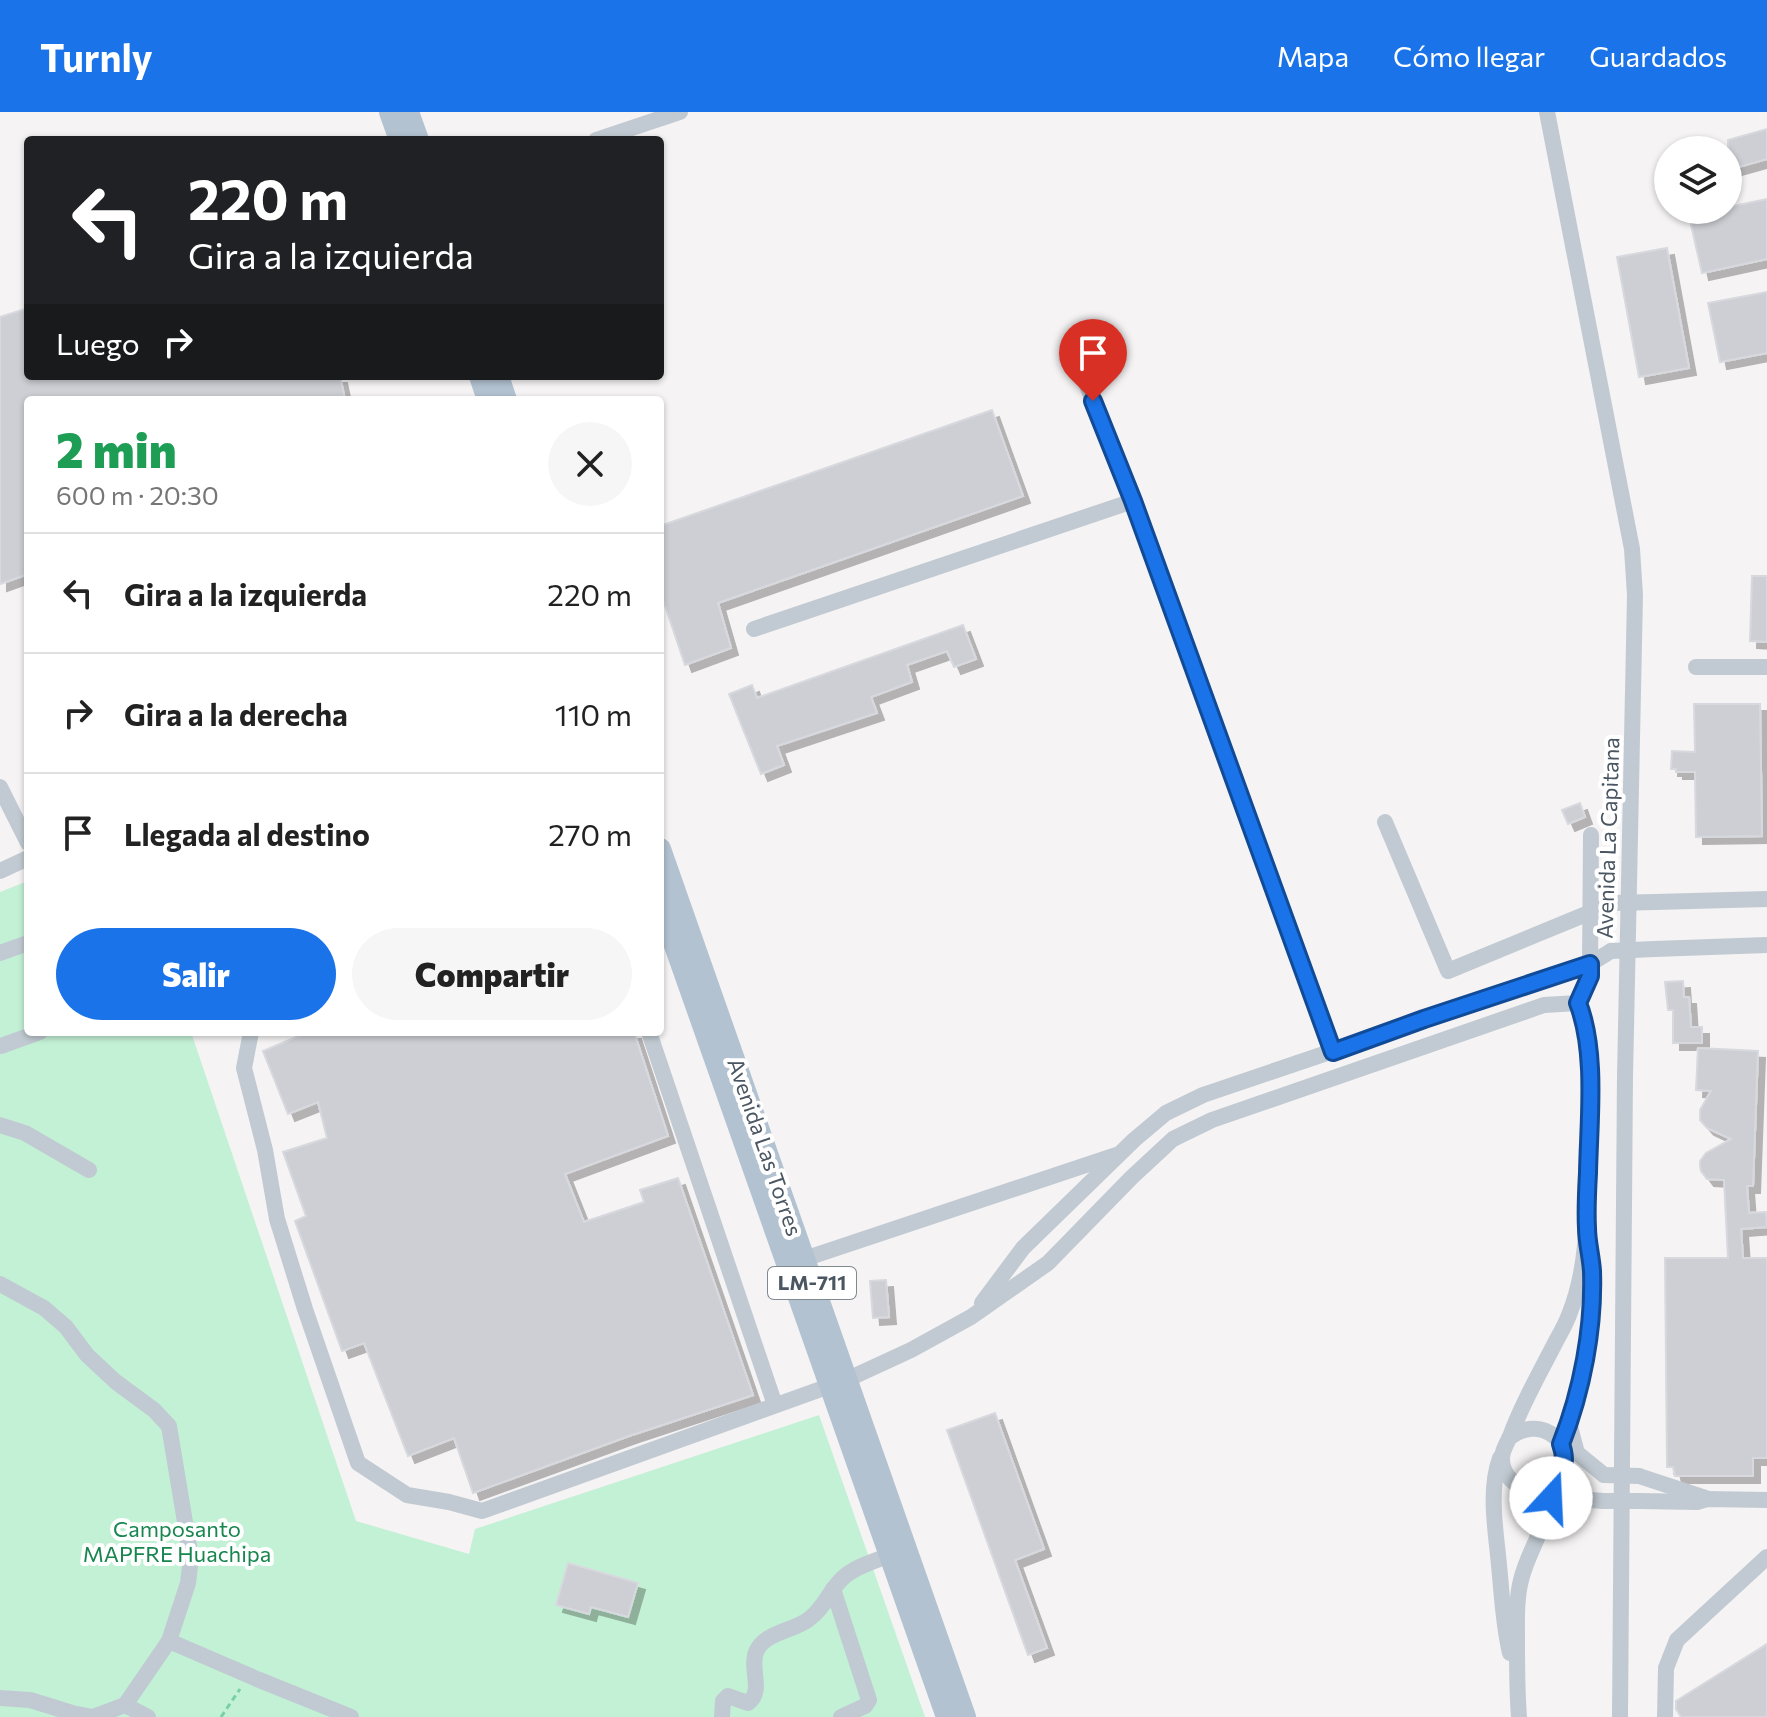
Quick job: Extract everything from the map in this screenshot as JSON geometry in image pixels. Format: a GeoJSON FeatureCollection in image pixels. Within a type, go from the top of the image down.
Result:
{"type":"FeatureCollection","features":[{"type":"Feature","properties":{"kind":"main road"},"geometry":{"type":"LineString","coordinates":[[390,112],[399,136]]}},
{"type":"Feature","properties":{"kind":"main road"},"geometry":{"type":"LineString","coordinates":[[408,112],[417,136]]}},
{"type":"Feature","properties":{"kind":"main road","name":"Avenida Las Torres"},"geometry":{"type":"LineString","coordinates":[[664,860],[804,1259],[890,1555],[947,1717]]}},
{"type":"Feature","properties":{"kind":"main road","name":"Avenida Las Torres"},"geometry":{"type":"LineString","coordinates":[[664,914],[965,1717]]}},
{"type":"Feature","properties":{"kind":"street"},"geometry":{"type":"LineString","coordinates":[[608,136],[680,112]]}},
{"type":"Feature","properties":{"kind":"street","name":"Avenida La Capitana"},"geometry":{"type":"LineString","coordinates":[[1547,112],[1632,549],[1635,595],[1625,1062],[1620,1717]]}},
{"type":"Feature","properties":{"kind":"street"},"geometry":{"type":"LineString","coordinates":[[1083,375],[1133,501],[1333,1052]]}},
{"type":"Feature","properties":{"kind":"street"},"geometry":{"type":"LineString","coordinates":[[754,629],[1133,501]]}},
{"type":"Feature","properties":{"kind":"street"},"geometry":{"type":"LineString","coordinates":[[1696,667],[1767,667]]}},
{"type":"Feature","properties":{"kind":"street"},"geometry":{"type":"LineString","coordinates":[[0,787],[24,835]]}},
{"type":"Feature","properties":{"kind":"street"},"geometry":{"type":"LineString","coordinates":[[1385,822],[1448,971],[1613,903],[1767,899]]}},
{"type":"Feature","properties":{"kind":"street"},"geometry":{"type":"LineString","coordinates":[[1516,1682],[1505,1631],[1494,1513],[1496,1471],[1515,1420],[1569,1316],[1579,1285],[1587,1229],[1590,1061],[1586,1023],[1578,1003],[1590,976],[1591,835]]}},
{"type":"Feature","properties":{"kind":"street"},"geometry":{"type":"LineString","coordinates":[[0,871],[24,860]]}},
{"type":"Feature","properties":{"kind":"street"},"geometry":{"type":"LineString","coordinates":[[0,953],[24,944]]}},
{"type":"Feature","properties":{"kind":"street"},"geometry":{"type":"LineString","coordinates":[[971,1317],[1023,1248],[1121,1153],[1166,1113],[1203,1095],[1590,964],[1611,951],[1767,945]]}},
{"type":"Feature","properties":{"kind":"street"},"geometry":{"type":"LineString","coordinates":[[250,1036],[244,1068],[265,1150],[277,1219],[358,1463],[407,1495],[482,1511],[838,1383],[911,1350],[971,1317],[1048,1263],[1173,1139],[1212,1120],[1544,1005],[1578,1003]]}},
{"type":"Feature","properties":{"kind":"street"},"geometry":{"type":"LineString","coordinates":[[0,1046],[29,1036]]}},
{"type":"Feature","properties":{"kind":"street"},"geometry":{"type":"LineString","coordinates":[[650,1036],[775,1405]]}},
{"type":"Feature","properties":{"kind":"street"},"geometry":{"type":"LineString","coordinates":[[0,1125],[25,1133],[89,1170]]}},
{"type":"Feature","properties":{"kind":"street"},"geometry":{"type":"LineString","coordinates":[[804,1259],[1121,1153]]}},
{"type":"Feature","properties":{"kind":"street"},"geometry":{"type":"LineString","coordinates":[[1587,1229],[1592,1270],[1589,1325],[1583,1374],[1569,1422],[1566,1447],[1564,1462],[1562,1471],[1551,1485],[1539,1490],[1527,1489],[1516,1485],[1503,1466],[1506,1446],[1526,1428],[1537,1428],[1555,1436],[1566,1447],[1604,1475],[1639,1476],[1707,1499]]}},
{"type":"Feature","properties":{"kind":"street"},"geometry":{"type":"LineString","coordinates":[[0,1284],[44,1308],[66,1327],[87,1355],[169,1426],[191,1558],[188,1583],[169,1641],[125,1705],[93,1717],[30,1700],[0,1698]]}},
{"type":"Feature","properties":{"kind":"street"},"geometry":{"type":"LineString","coordinates":[[1551,1485],[1576,1499],[1767,1500]]}},
{"type":"Feature","properties":{"kind":"street"},"geometry":{"type":"LineString","coordinates":[[1519,1717],[1516,1609],[1521,1579],[1551,1498],[1551,1485]]}},
{"type":"Feature","properties":{"kind":"street"},"geometry":{"type":"LineString","coordinates":[[1542,1528],[1565,1510],[1596,1500]]}},
{"type":"Feature","properties":{"kind":"street"},"geometry":{"type":"LineString","coordinates":[[722,1717],[723,1701],[728,1696],[748,1703],[755,1697],[757,1650],[771,1637],[809,1620],[844,1576],[890,1555]]}},
{"type":"Feature","properties":{"kind":"street"},"geometry":{"type":"LineString","coordinates":[[1665,1717],[1666,1668],[1677,1640],[1767,1557]]}},
{"type":"Feature","properties":{"kind":"street"},"geometry":{"type":"LineString","coordinates":[[833,1589],[869,1700],[865,1706],[841,1717]]}},
{"type":"Feature","properties":{"kind":"street"},"geometry":{"type":"LineString","coordinates":[[169,1641],[351,1717]]}},
{"type":"Feature","properties":{"kind":"street"},"geometry":{"type":"LineString","coordinates":[[125,1705],[148,1717]]}},
{"type":"Feature","properties":{"kind":"path"},"geometry":{"type":"LineString","coordinates":[[221,1717],[249,1676]]}},
{"type":"Feature","properties":{"kind":"green space","name":"Camposanto MAPFRE Huachipa"},"geometry":{"type":"Polygon","coordinates":[[[24,883],[24,1036],[192,1036],[356,1521],[469,1554],[475,1529],[819,1415],[925,1717],[0,1717],[0,892],[24,883]]]}},
{"type":"Feature","properties":{"kind":"building"},"geometry":{"type":"Polygon","coordinates":[[[1767,129],[1767,159],[1742,166],[1742,136],[1767,129]]]}},
{"type":"Feature","properties":{"kind":"building"},"geometry":{"type":"Polygon","coordinates":[[[1767,199],[1767,259],[1702,273],[1691,224],[1742,224],[1742,204],[1767,199]]]}},
{"type":"Feature","properties":{"kind":"building"},"geometry":{"type":"Polygon","coordinates":[[[1667,248],[1689,368],[1639,377],[1617,257],[1667,248]]]}},
{"type":"Feature","properties":{"kind":"building"},"geometry":{"type":"Polygon","coordinates":[[[1767,292],[1767,353],[1720,362],[1708,303],[1767,292]]]}},
{"type":"Feature","properties":{"kind":"building"},"geometry":{"type":"Polygon","coordinates":[[[24,309],[24,380],[341,380],[344,396],[24,396],[24,575],[0,584],[0,317],[24,309]]]}},
{"type":"Feature","properties":{"kind":"building"},"geometry":{"type":"Polygon","coordinates":[[[992,410],[1023,496],[718,603],[731,648],[685,665],[664,603],[664,525],[992,410]]]}},
{"type":"Feature","properties":{"kind":"building"},"geometry":{"type":"Polygon","coordinates":[[[1752,576],[1767,576],[1767,642],[1750,641],[1752,576]]]}},
{"type":"Feature","properties":{"kind":"building"},"geometry":{"type":"Polygon","coordinates":[[[963,625],[976,659],[954,667],[947,651],[907,665],[912,682],[871,697],[877,713],[777,746],[784,765],[761,774],[729,694],[752,685],[757,698],[963,625]]]}},
{"type":"Feature","properties":{"kind":"building"},"geometry":{"type":"Polygon","coordinates":[[[1694,704],[1760,704],[1762,836],[1696,837],[1695,772],[1671,769],[1672,751],[1695,752],[1694,704]]]}},
{"type":"Feature","properties":{"kind":"building"},"geometry":{"type":"Polygon","coordinates":[[[1580,803],[1585,817],[1568,824],[1562,810],[1580,803]]]}},
{"type":"Feature","properties":{"kind":"building"},"geometry":{"type":"Polygon","coordinates":[[[1683,981],[1684,997],[1689,997],[1691,1027],[1702,1027],[1702,1043],[1673,1043],[1673,1010],[1668,1010],[1665,982],[1683,981]]]}},
{"type":"Feature","properties":{"kind":"building"},"geometry":{"type":"Polygon","coordinates":[[[299,1036],[635,1036],[668,1136],[565,1174],[584,1222],[644,1202],[640,1190],[678,1178],[753,1395],[473,1493],[454,1438],[408,1456],[364,1343],[342,1351],[295,1221],[306,1216],[283,1152],[327,1138],[318,1102],[288,1114],[263,1051],[299,1036]]]}},
{"type":"Feature","properties":{"kind":"building"},"geometry":{"type":"Polygon","coordinates":[[[1698,1048],[1758,1051],[1753,1186],[1747,1186],[1749,1213],[1766,1212],[1767,1227],[1741,1229],[1743,1258],[1767,1258],[1767,1458],[1753,1458],[1753,1476],[1675,1476],[1673,1467],[1667,1467],[1665,1258],[1728,1258],[1724,1180],[1707,1179],[1701,1171],[1700,1161],[1706,1153],[1731,1139],[1707,1128],[1700,1120],[1700,1110],[1711,1091],[1696,1090],[1698,1048]]]}},
{"type":"Feature","properties":{"kind":"building"},"geometry":{"type":"Polygon","coordinates":[[[886,1280],[889,1317],[873,1318],[870,1281],[886,1280]]]}},
{"type":"Feature","properties":{"kind":"building"},"geometry":{"type":"Polygon","coordinates":[[[995,1413],[1044,1549],[1015,1560],[1047,1648],[1028,1655],[947,1430],[995,1413]]]}},
{"type":"Feature","properties":{"kind":"building"},"geometry":{"type":"Polygon","coordinates":[[[568,1563],[638,1583],[628,1617],[591,1607],[589,1614],[556,1605],[568,1563]]]}},
{"type":"Feature","properties":{"kind":"building"},"geometry":{"type":"Polygon","coordinates":[[[1767,1644],[1767,1717],[1681,1717],[1676,1701],[1767,1644]]]}},
{"type":"Feature","properties":{"kind":"route"},"geometry":{"type":"LineString","coordinates":[[1093,401],[1133,501],[1333,1052],[1590,964],[1590,976],[1578,1003],[1586,1023],[1590,1061],[1587,1229],[1592,1270],[1589,1325],[1583,1374],[1561,1444],[1564,1462],[1562,1471],[1551,1485],[1551,1498]]}}]}
